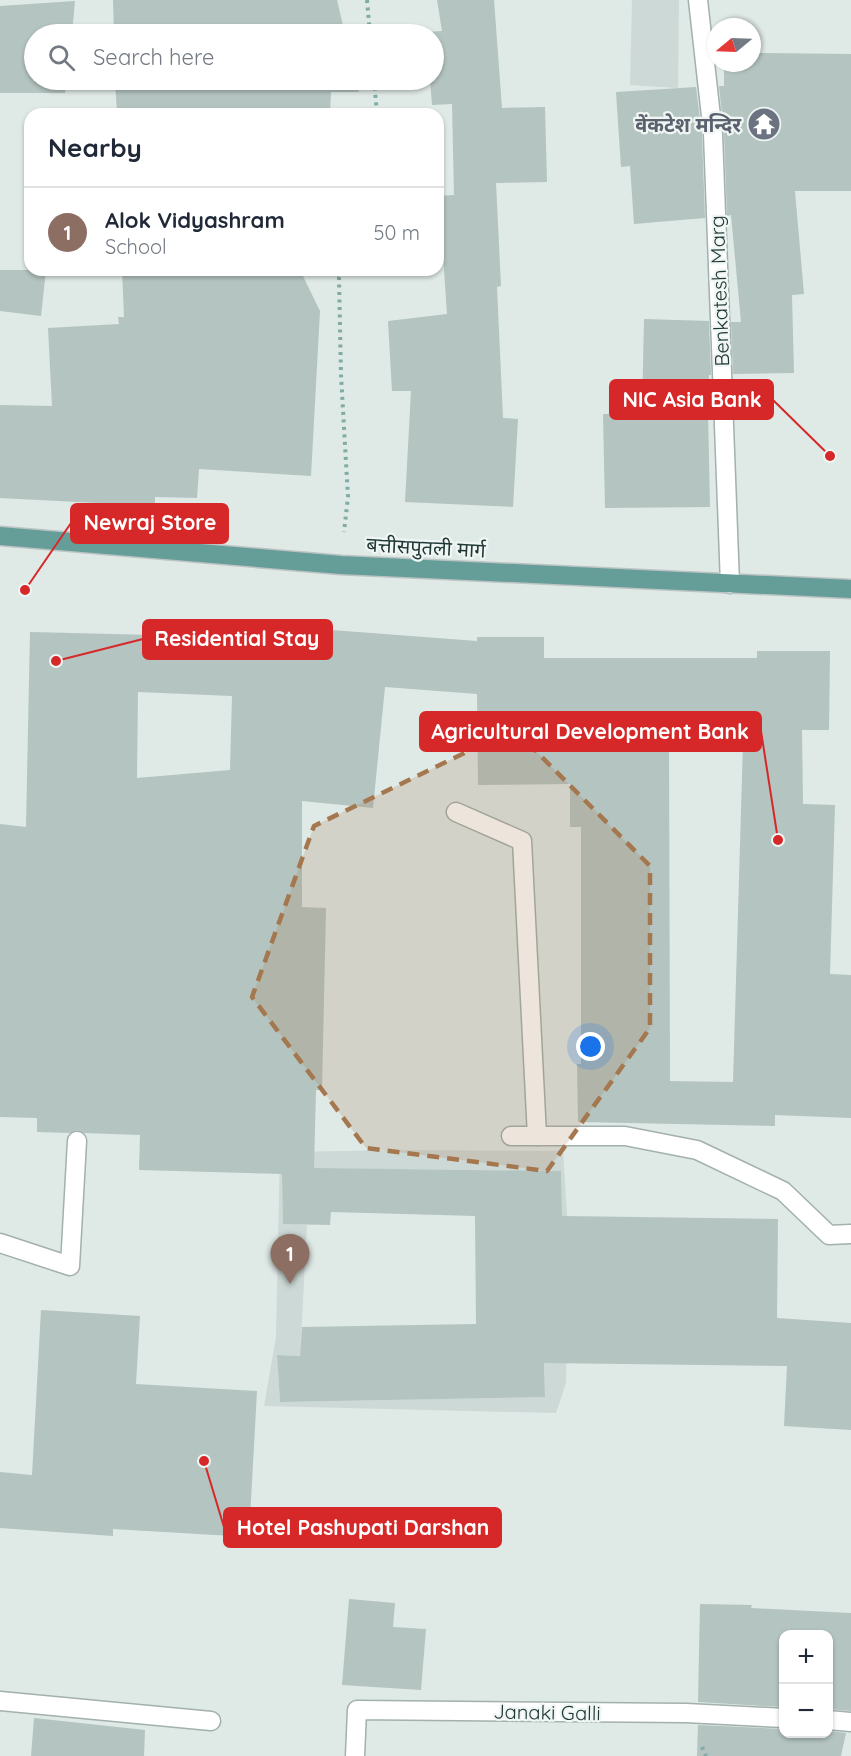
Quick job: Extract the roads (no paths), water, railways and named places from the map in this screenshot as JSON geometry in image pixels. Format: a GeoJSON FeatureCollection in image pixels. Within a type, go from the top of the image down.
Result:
{"type":"FeatureCollection","features":[{"type":"Feature","properties":{"kind":"main road","name":"बत्तीसपुतली मार्ग"},"geometry":{"type":"LineString","coordinates":[[0,536],[341,565],[851,589]]}},
{"type":"Feature","properties":{"kind":"street","name":"Benkatesh Marg"},"geometry":{"type":"LineString","coordinates":[[698,0],[712,134],[730,584]]}},
{"type":"Feature","properties":{"kind":"street"},"geometry":{"type":"LineString","coordinates":[[456,812],[522,841],[537,1136]]}},
{"type":"Feature","properties":{"kind":"street"},"geometry":{"type":"LineString","coordinates":[[511,1136],[625,1136],[697,1150],[783,1191],[830,1235],[851,1234]]}},
{"type":"Feature","properties":{"kind":"street"},"geometry":{"type":"LineString","coordinates":[[0,1243],[70,1266],[77,1141]]}},
{"type":"Feature","properties":{"kind":"street"},"geometry":{"type":"LineString","coordinates":[[0,1701],[211,1721]]}},
{"type":"Feature","properties":{"kind":"street","name":"Janaki Galli"},"geometry":{"type":"LineString","coordinates":[[355,1756],[357,1710],[687,1713],[779,1718]]}},
{"type":"Feature","properties":{"kind":"street"},"geometry":{"type":"LineString","coordinates":[[833,1720],[851,1722]]}},
{"type":"Feature","properties":{"kind":"place","name":"वेंकटेश मन्दिर"},"geometry":{"type":"Point","coordinates":[764,124]}},
{"type":"Feature","properties":{"kind":"place","name":"NIC Asia Bank"},"geometry":{"type":"Point","coordinates":[830,456]}},
{"type":"Feature","properties":{"kind":"place","name":"Newraj Store"},"geometry":{"type":"Point","coordinates":[25,590]}},
{"type":"Feature","properties":{"kind":"place","name":"Residential Stay"},"geometry":{"type":"Point","coordinates":[56,661]}},
{"type":"Feature","properties":{"kind":"place","name":"Agricultural Development Bank"},"geometry":{"type":"Point","coordinates":[778,840]}},
{"type":"Feature","properties":{"kind":"place","name":"Alok Vidyashram"},"geometry":{"type":"Point","coordinates":[290,1284]}},
{"type":"Feature","properties":{"kind":"place","name":"Hotel Pashupati Darshan"},"geometry":{"type":"Point","coordinates":[204,1461]}}]}
